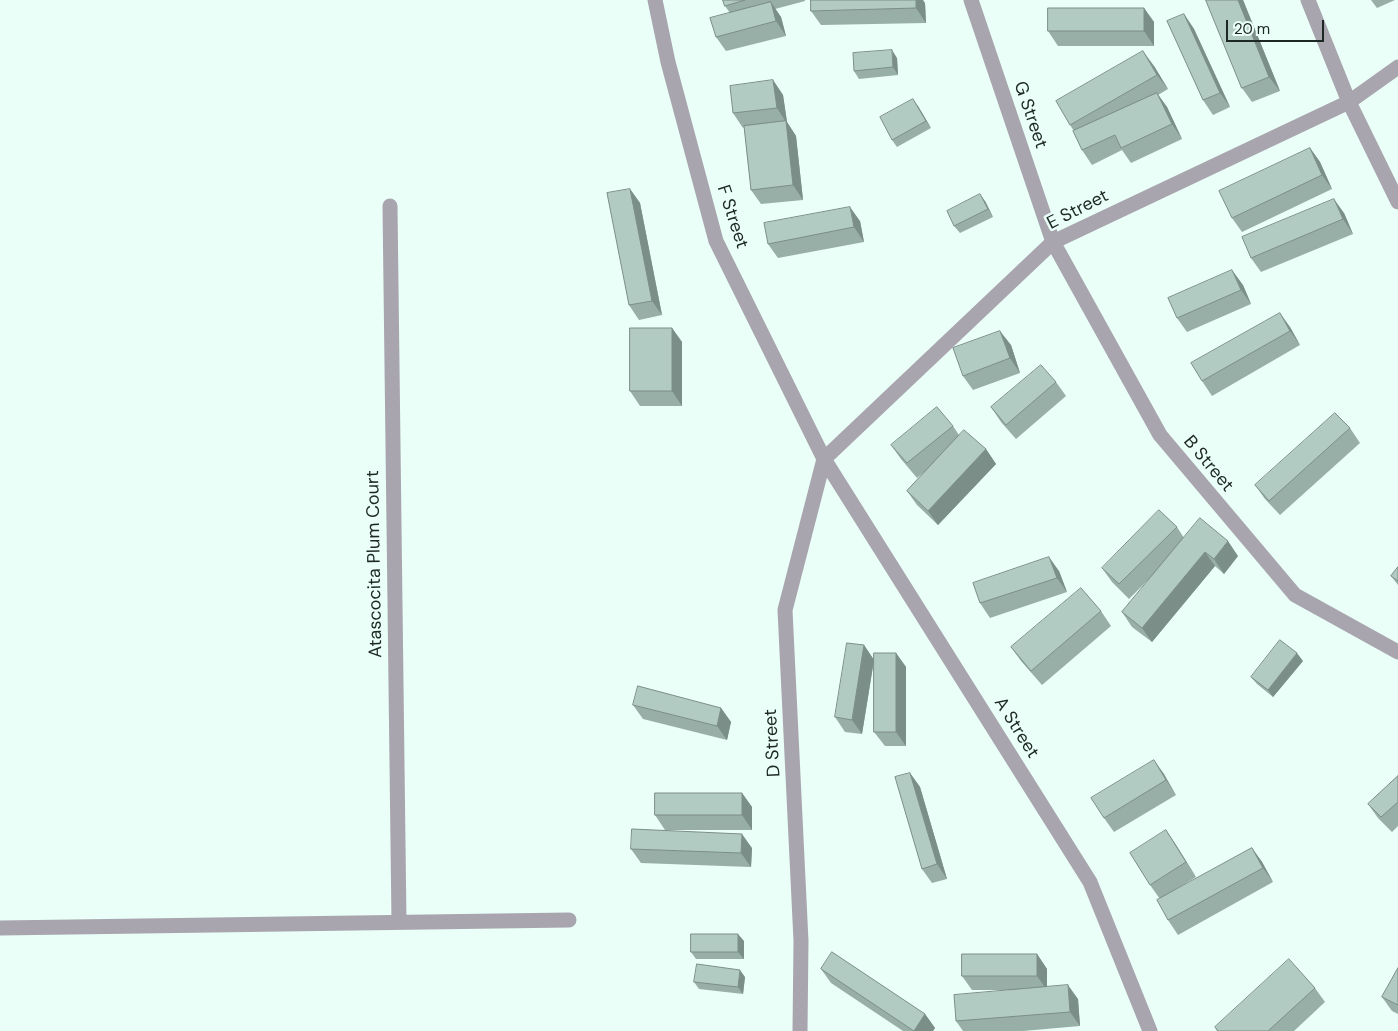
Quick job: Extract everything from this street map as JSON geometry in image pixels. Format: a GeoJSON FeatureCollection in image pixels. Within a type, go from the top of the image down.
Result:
{"type":"FeatureCollection","features":[{"type":"Feature","properties":{"kind":"street","name":"F Street"},"geometry":{"type":"LineString","coordinates":[[655,0],[668,62],[716,240],[824,459]]}},
{"type":"Feature","properties":{"kind":"street","name":"G Street"},"geometry":{"type":"LineString","coordinates":[[971,0],[1053,242]]}},
{"type":"Feature","properties":{"kind":"street"},"geometry":{"type":"LineString","coordinates":[[1308,0],[1349,102],[1398,202]]}},
{"type":"Feature","properties":{"kind":"street","name":"E Street"},"geometry":{"type":"LineString","coordinates":[[824,459],[1053,242],[1349,102],[1398,67]]}},
{"type":"Feature","properties":{"kind":"street","name":"Atascocita Plum Court"},"geometry":{"type":"LineString","coordinates":[[390,206],[399,922]]}},
{"type":"Feature","properties":{"kind":"street","name":"B Street"},"geometry":{"type":"LineString","coordinates":[[1053,242],[1160,435],[1295,595],[1398,652]]}},
{"type":"Feature","properties":{"kind":"street","name":"D Street"},"geometry":{"type":"LineString","coordinates":[[800,1031],[801,941],[785,610],[824,459]]}},
{"type":"Feature","properties":{"kind":"street","name":"A Street"},"geometry":{"type":"LineString","coordinates":[[824,459],[1090,882],[1150,1031]]}},
{"type":"Feature","properties":{"kind":"street"},"geometry":{"type":"LineString","coordinates":[[0,928],[569,920]]}},
{"type":"Feature","properties":{"kind":"building"},"geometry":{"type":"Polygon","coordinates":[[[723,0],[745,0],[725,6],[723,0]]]}},
{"type":"Feature","properties":{"kind":"building"},"geometry":{"type":"Polygon","coordinates":[[[811,0],[916,0],[916,8],[811,11],[811,0]]]}},
{"type":"Feature","properties":{"kind":"building"},"geometry":{"type":"Polygon","coordinates":[[[1206,0],[1238,0],[1269,77],[1242,88],[1206,0]]]}},
{"type":"Feature","properties":{"kind":"building"},"geometry":{"type":"Polygon","coordinates":[[[771,2],[776,21],[716,37],[710,18],[771,2]]]}},
{"type":"Feature","properties":{"kind":"building"},"geometry":{"type":"Polygon","coordinates":[[[1048,8],[1144,8],[1144,31],[1048,31],[1048,8]]]}},
{"type":"Feature","properties":{"kind":"building"},"geometry":{"type":"Polygon","coordinates":[[[1184,14],[1220,93],[1203,100],[1167,21],[1184,14]]]}},
{"type":"Feature","properties":{"kind":"building"},"geometry":{"type":"Polygon","coordinates":[[[892,50],[893,67],[854,71],[853,53],[892,50]]]}},
{"type":"Feature","properties":{"kind":"building"},"geometry":{"type":"Polygon","coordinates":[[[1143,51],[1157,75],[1070,125],[1056,101],[1143,51]]]}},
{"type":"Feature","properties":{"kind":"building"},"geometry":{"type":"Polygon","coordinates":[[[773,80],[777,108],[733,113],[730,86],[773,80]]]}},
{"type":"Feature","properties":{"kind":"building"},"geometry":{"type":"Polygon","coordinates":[[[1157,93],[1172,124],[1121,148],[1115,135],[1082,150],[1073,131],[1157,93]]]}},
{"type":"Feature","properties":{"kind":"building"},"geometry":{"type":"Polygon","coordinates":[[[913,99],[926,121],[892,140],[880,117],[913,99]]]}},
{"type":"Feature","properties":{"kind":"building"},"geometry":{"type":"Polygon","coordinates":[[[786,121],[793,185],[751,190],[744,126],[786,121]]]}},
{"type":"Feature","properties":{"kind":"building"},"geometry":{"type":"Polygon","coordinates":[[[1310,148],[1322,175],[1232,218],[1219,191],[1310,148]]]}},
{"type":"Feature","properties":{"kind":"building"},"geometry":{"type":"Polygon","coordinates":[[[630,189],[652,301],[629,305],[607,193],[630,189]]]}},
{"type":"Feature","properties":{"kind":"building"},"geometry":{"type":"Polygon","coordinates":[[[980,194],[988,209],[954,226],[947,211],[980,194]]]}},
{"type":"Feature","properties":{"kind":"building"},"geometry":{"type":"Polygon","coordinates":[[[1334,199],[1343,219],[1251,258],[1242,237],[1334,199]]]}},
{"type":"Feature","properties":{"kind":"building"},"geometry":{"type":"Polygon","coordinates":[[[850,207],[854,227],[768,244],[764,223],[850,207]]]}},
{"type":"Feature","properties":{"kind":"building"},"geometry":{"type":"Polygon","coordinates":[[[1232,270],[1241,290],[1177,318],[1168,298],[1232,270]]]}},
{"type":"Feature","properties":{"kind":"building"},"geometry":{"type":"Polygon","coordinates":[[[1280,313],[1290,331],[1202,381],[1191,363],[1280,313]]]}},
{"type":"Feature","properties":{"kind":"building"},"geometry":{"type":"Polygon","coordinates":[[[630,328],[672,328],[672,391],[630,391],[630,328]]]}},
{"type":"Feature","properties":{"kind":"building"},"geometry":{"type":"Polygon","coordinates":[[[1000,331],[1010,358],[963,376],[953,348],[1000,331]]]}},
{"type":"Feature","properties":{"kind":"building"},"geometry":{"type":"Polygon","coordinates":[[[1041,365],[1056,382],[1006,425],[991,407],[1041,365]]]}},
{"type":"Feature","properties":{"kind":"building"},"geometry":{"type":"Polygon","coordinates":[[[937,407],[953,426],[907,463],[891,445],[937,407]]]}},
{"type":"Feature","properties":{"kind":"building"},"geometry":{"type":"Polygon","coordinates":[[[1335,413],[1350,428],[1269,501],[1255,485],[1335,413]]]}},
{"type":"Feature","properties":{"kind":"building"},"geometry":{"type":"Polygon","coordinates":[[[964,430],[986,449],[928,511],[907,491],[964,430]]]}},
{"type":"Feature","properties":{"kind":"building"},"geometry":{"type":"Polygon","coordinates":[[[1159,510],[1177,527],[1119,584],[1102,568],[1159,510]]]}},
{"type":"Feature","properties":{"kind":"building"},"geometry":{"type":"Polygon","coordinates":[[[1200,518],[1228,541],[1214,559],[1205,552],[1142,628],[1122,612],[1200,518]]]}},
{"type":"Feature","properties":{"kind":"building"},"geometry":{"type":"Polygon","coordinates":[[[1049,557],[1057,578],[980,603],[973,583],[1049,557]]]}},
{"type":"Feature","properties":{"kind":"building"},"geometry":{"type":"Polygon","coordinates":[[[1398,567],[1398,581],[1391,576],[1398,567]]]}},
{"type":"Feature","properties":{"kind":"building"},"geometry":{"type":"Polygon","coordinates":[[[1081,588],[1101,611],[1031,671],[1011,647],[1081,588]]]}},
{"type":"Feature","properties":{"kind":"building"},"geometry":{"type":"Polygon","coordinates":[[[1280,640],[1297,653],[1268,690],[1251,677],[1280,640]]]}},
{"type":"Feature","properties":{"kind":"building"},"geometry":{"type":"Polygon","coordinates":[[[847,643],[864,645],[852,720],[835,717],[847,643]]]}},
{"type":"Feature","properties":{"kind":"building"},"geometry":{"type":"Polygon","coordinates":[[[874,653],[896,653],[896,732],[874,732],[874,653]]]}},
{"type":"Feature","properties":{"kind":"building"},"geometry":{"type":"Polygon","coordinates":[[[638,686],[721,708],[717,726],[633,705],[638,686]]]}},
{"type":"Feature","properties":{"kind":"building"},"geometry":{"type":"Polygon","coordinates":[[[1154,760],[1166,780],[1104,818],[1091,798],[1154,760]]]}},
{"type":"Feature","properties":{"kind":"building"},"geometry":{"type":"Polygon","coordinates":[[[910,773],[937,864],[922,869],[895,777],[910,773]]]}},
{"type":"Feature","properties":{"kind":"building"},"geometry":{"type":"Polygon","coordinates":[[[1398,776],[1398,802],[1381,817],[1368,804],[1398,776]]]}},
{"type":"Feature","properties":{"kind":"building"},"geometry":{"type":"Polygon","coordinates":[[[655,793],[742,793],[742,815],[655,815],[655,793]]]}},
{"type":"Feature","properties":{"kind":"building"},"geometry":{"type":"Polygon","coordinates":[[[632,829],[742,834],[741,853],[631,849],[632,829]]]}},
{"type":"Feature","properties":{"kind":"building"},"geometry":{"type":"Polygon","coordinates":[[[1166,830],[1186,862],[1150,885],[1130,853],[1166,830]]]}},
{"type":"Feature","properties":{"kind":"building"},"geometry":{"type":"Polygon","coordinates":[[[1252,848],[1263,868],[1168,920],[1157,900],[1252,848]]]}},
{"type":"Feature","properties":{"kind":"building"},"geometry":{"type":"Polygon","coordinates":[[[691,934],[738,934],[738,952],[691,952],[691,934]]]}},
{"type":"Feature","properties":{"kind":"building"},"geometry":{"type":"Polygon","coordinates":[[[832,952],[925,1014],[914,1031],[821,969],[832,952]]]}},
{"type":"Feature","properties":{"kind":"building"},"geometry":{"type":"Polygon","coordinates":[[[962,954],[1037,954],[1037,976],[962,976],[962,954]]]}},
{"type":"Feature","properties":{"kind":"building"},"geometry":{"type":"Polygon","coordinates":[[[1289,959],[1315,988],[1268,1031],[1218,1031],[1215,1027],[1289,959]]]}},
{"type":"Feature","properties":{"kind":"building"},"geometry":{"type":"Polygon","coordinates":[[[697,964],[740,970],[738,987],[694,982],[697,964]]]}},
{"type":"Feature","properties":{"kind":"building"},"geometry":{"type":"Polygon","coordinates":[[[1398,968],[1398,1005],[1382,997],[1398,968]]]}},
{"type":"Feature","properties":{"kind":"building"},"geometry":{"type":"Polygon","coordinates":[[[1068,985],[1070,1012],[956,1021],[954,995],[1068,985]]]}}]}
